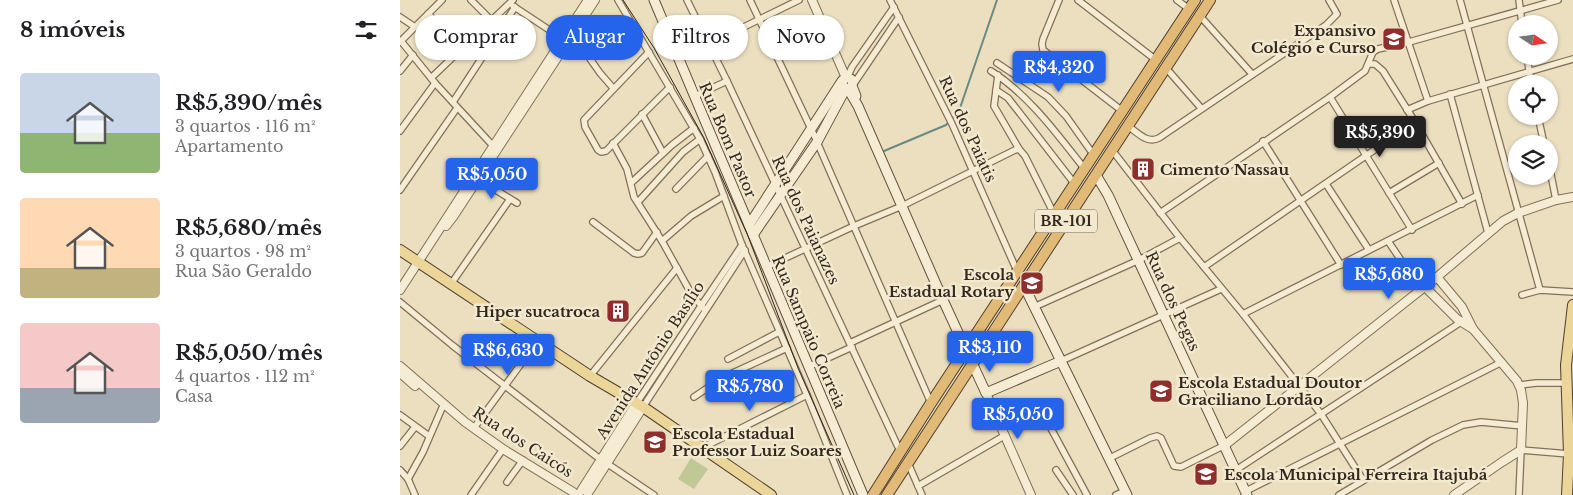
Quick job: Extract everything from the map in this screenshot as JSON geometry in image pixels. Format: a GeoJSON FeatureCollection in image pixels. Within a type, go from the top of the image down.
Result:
{"type":"FeatureCollection","features":[{"type":"Feature","properties":{"kind":"highway","name":"BR-101"},"geometry":{"type":"LineString","coordinates":[[873,495],[900,450],[1195,0]]}},
{"type":"Feature","properties":{"kind":"highway","name":"BR-101"},"geometry":{"type":"LineString","coordinates":[[887,495],[1210,0]]}},
{"type":"Feature","properties":{"kind":"highway"},"geometry":{"type":"LineString","coordinates":[[1096,175],[1091,167],[1093,161],[1121,112]]}},
{"type":"Feature","properties":{"kind":"main road","name":"Rua Bom Pastor"},"geometry":{"type":"LineString","coordinates":[[654,0],[753,235]]}},
{"type":"Feature","properties":{"kind":"main road"},"geometry":{"type":"LineString","coordinates":[[847,83],[986,393],[1061,361]]}},
{"type":"Feature","properties":{"kind":"main road"},"geometry":{"type":"LineString","coordinates":[[749,226],[811,130],[847,83]]}},
{"type":"Feature","properties":{"kind":"main road"},"geometry":{"type":"LineString","coordinates":[[753,235],[817,142],[847,83]]}},
{"type":"Feature","properties":{"kind":"main road","name":"Rua dos Pegas"},"geometry":{"type":"LineString","coordinates":[[1096,175],[1165,315],[1246,493]]}},
{"type":"Feature","properties":{"kind":"main road","name":"Rua Sampaio Correia"},"geometry":{"type":"LineString","coordinates":[[753,235],[863,495]]}},
{"type":"Feature","properties":{"kind":"main road"},"geometry":{"type":"LineString","coordinates":[[400,250],[537,342],[640,405],[771,495]]}},
{"type":"Feature","properties":{"kind":"main road"},"geometry":{"type":"LineString","coordinates":[[1024,286],[1110,458],[1122,494]]}},
{"type":"Feature","properties":{"kind":"main road"},"geometry":{"type":"LineString","coordinates":[[1567,495],[1569,454],[1566,383],[1570,365],[1573,306]]}},
{"type":"Feature","properties":{"kind":"street"},"geometry":{"type":"LineString","coordinates":[[428,14],[442,0]]}},
{"type":"Feature","properties":{"kind":"street"},"geometry":{"type":"LineString","coordinates":[[471,0],[486,15]]}},
{"type":"Feature","properties":{"kind":"street"},"geometry":{"type":"LineString","coordinates":[[580,15],[588,0]]}},
{"type":"Feature","properties":{"kind":"street"},"geometry":{"type":"LineString","coordinates":[[584,15],[595,0]]}},
{"type":"Feature","properties":{"kind":"street","name":"Rua Sampaio Correia"},"geometry":{"type":"LineString","coordinates":[[618,0],[694,128],[708,156],[848,495]]}},
{"type":"Feature","properties":{"kind":"street","name":"Rua dos Paianazes"},"geometry":{"type":"LineString","coordinates":[[687,0],[694,15]]}},
{"type":"Feature","properties":{"kind":"street"},"geometry":{"type":"LineString","coordinates":[[750,0],[758,17]]}},
{"type":"Feature","properties":{"kind":"street"},"geometry":{"type":"LineString","coordinates":[[767,15],[798,0]]}},
{"type":"Feature","properties":{"kind":"street"},"geometry":{"type":"LineString","coordinates":[[812,0],[840,62],[847,83]]}},
{"type":"Feature","properties":{"kind":"street","name":"Rua dos Paiatis"},"geometry":{"type":"LineString","coordinates":[[891,0],[974,171],[1017,271]]}},
{"type":"Feature","properties":{"kind":"street"},"geometry":{"type":"LineString","coordinates":[[1059,0],[1042,44],[1044,52],[1121,112]]}},
{"type":"Feature","properties":{"kind":"street"},"geometry":{"type":"LineString","coordinates":[[1078,0],[1156,60]]}},
{"type":"Feature","properties":{"kind":"street"},"geometry":{"type":"LineString","coordinates":[[1177,0],[1189,9]]}},
{"type":"Feature","properties":{"kind":"street"},"geometry":{"type":"LineString","coordinates":[[1394,0],[1428,101]]}},
{"type":"Feature","properties":{"kind":"street"},"geometry":{"type":"LineString","coordinates":[[1460,0],[1540,290]]}},
{"type":"Feature","properties":{"kind":"street"},"geometry":{"type":"LineString","coordinates":[[1519,0],[1521,15]]}},
{"type":"Feature","properties":{"kind":"street"},"geometry":{"type":"LineString","coordinates":[[1160,213],[1365,71],[1373,52],[1378,49],[1558,0]]}},
{"type":"Feature","properties":{"kind":"street"},"geometry":{"type":"LineString","coordinates":[[1128,126],[1148,140],[1153,141],[1326,25],[1336,16],[1332,1]]}},
{"type":"Feature","properties":{"kind":"street"},"geometry":{"type":"LineString","coordinates":[[497,15],[512,3]]}},
{"type":"Feature","properties":{"kind":"street"},"geometry":{"type":"LineString","coordinates":[[512,3],[546,27]]}},
{"type":"Feature","properties":{"kind":"street"},"geometry":{"type":"LineString","coordinates":[[453,102],[512,3]]}},
{"type":"Feature","properties":{"kind":"street"},"geometry":{"type":"LineString","coordinates":[[847,83],[852,67],[894,7]]}},
{"type":"Feature","properties":{"kind":"street"},"geometry":{"type":"LineString","coordinates":[[1200,16],[1252,74]]}},
{"type":"Feature","properties":{"kind":"street"},"geometry":{"type":"LineString","coordinates":[[400,17],[415,27],[400,41],[433,81],[495,148]]}},
{"type":"Feature","properties":{"kind":"street"},"geometry":{"type":"LineString","coordinates":[[847,83],[899,17]]}},
{"type":"Feature","properties":{"kind":"street"},"geometry":{"type":"LineString","coordinates":[[649,52],[584,120],[584,124],[598,150],[601,152],[606,151],[670,87]]}},
{"type":"Feature","properties":{"kind":"street"},"geometry":{"type":"LineString","coordinates":[[400,71],[413,55]]}},
{"type":"Feature","properties":{"kind":"street"},"geometry":{"type":"LineString","coordinates":[[1407,110],[1450,94],[1573,59]]}},
{"type":"Feature","properties":{"kind":"street"},"geometry":{"type":"LineString","coordinates":[[400,131],[433,81],[452,60]]}},
{"type":"Feature","properties":{"kind":"street"},"geometry":{"type":"LineString","coordinates":[[400,290],[552,60]]}},
{"type":"Feature","properties":{"kind":"street"},"geometry":{"type":"LineString","coordinates":[[591,60],[613,88]]}},
{"type":"Feature","properties":{"kind":"street","name":"Rua dos Paianazes"},"geometry":{"type":"LineString","coordinates":[[717,60],[900,450]]}},
{"type":"Feature","properties":{"kind":"street"},"geometry":{"type":"LineString","coordinates":[[778,60],[817,142],[931,403]]}},
{"type":"Feature","properties":{"kind":"street"},"geometry":{"type":"LineString","coordinates":[[997,63],[1048,96],[1066,116],[1093,154]]}},
{"type":"Feature","properties":{"kind":"street"},"geometry":{"type":"LineString","coordinates":[[1369,64],[1375,64],[1383,71],[1462,204]]}},
{"type":"Feature","properties":{"kind":"street"},"geometry":{"type":"LineString","coordinates":[[1528,65],[1530,75]]}},
{"type":"Feature","properties":{"kind":"street"},"geometry":{"type":"LineString","coordinates":[[1166,68],[1201,108]]}},
{"type":"Feature","properties":{"kind":"street"},"geometry":{"type":"LineString","coordinates":[[991,71],[1011,85],[1051,127],[1084,168]]}},
{"type":"Feature","properties":{"kind":"street"},"geometry":{"type":"LineString","coordinates":[[998,75],[994,106],[1025,156],[1054,214]]}},
{"type":"Feature","properties":{"kind":"street"},"geometry":{"type":"LineString","coordinates":[[695,96],[728,82]]}},
{"type":"Feature","properties":{"kind":"street"},"geometry":{"type":"LineString","coordinates":[[996,90],[1008,98],[1074,183]]}},
{"type":"Feature","properties":{"kind":"street"},"geometry":{"type":"LineString","coordinates":[[1450,94],[1488,233]]}},
{"type":"Feature","properties":{"kind":"street"},"geometry":{"type":"LineString","coordinates":[[1330,97],[1412,230]]}},
{"type":"Feature","properties":{"kind":"street"},"geometry":{"type":"LineString","coordinates":[[400,190],[458,108]]}},
{"type":"Feature","properties":{"kind":"street"},"geometry":{"type":"LineString","coordinates":[[642,114],[663,153]]}},
{"type":"Feature","properties":{"kind":"street"},"geometry":{"type":"LineString","coordinates":[[1204,267],[1415,122]]}},
{"type":"Feature","properties":{"kind":"street"},"geometry":{"type":"LineString","coordinates":[[631,183],[663,153],[694,128]]}},
{"type":"Feature","properties":{"kind":"street"},"geometry":{"type":"LineString","coordinates":[[638,202],[683,152],[700,139]]}},
{"type":"Feature","properties":{"kind":"street"},"geometry":{"type":"LineString","coordinates":[[1264,142],[1341,265]]}},
{"type":"Feature","properties":{"kind":"street"},"geometry":{"type":"LineString","coordinates":[[613,143],[627,169],[634,197],[657,232],[692,295],[703,308]]}},
{"type":"Feature","properties":{"kind":"street"},"geometry":{"type":"LineString","coordinates":[[437,234],[453,217],[478,179],[495,148]]}},
{"type":"Feature","properties":{"kind":"street"},"geometry":{"type":"LineString","coordinates":[[766,267],[902,206],[1019,149]]}},
{"type":"Feature","properties":{"kind":"street"},"geometry":{"type":"LineString","coordinates":[[1112,150],[1321,414],[1363,480]]}},
{"type":"Feature","properties":{"kind":"street"},"geometry":{"type":"LineString","coordinates":[[676,189],[708,156]]}},
{"type":"Feature","properties":{"kind":"street"},"geometry":{"type":"LineString","coordinates":[[1390,193],[1439,163]]}},
{"type":"Feature","properties":{"kind":"street"},"geometry":{"type":"LineString","coordinates":[[478,179],[517,203]]}},
{"type":"Feature","properties":{"kind":"street"},"geometry":{"type":"LineString","coordinates":[[1326,184],[1369,250]]}},
{"type":"Feature","properties":{"kind":"street"},"geometry":{"type":"LineString","coordinates":[[1553,185],[1556,200]]}},
{"type":"Feature","properties":{"kind":"street"},"geometry":{"type":"LineString","coordinates":[[1243,314],[1478,195]]}},
{"type":"Feature","properties":{"kind":"street"},"geometry":{"type":"LineString","coordinates":[[662,241],[691,216],[724,196]]}},
{"type":"Feature","properties":{"kind":"street"},"geometry":{"type":"LineString","coordinates":[[1110,458],[1157,436],[1161,438],[1174,466],[1178,467],[1185,466],[1225,445],[1437,277],[1504,221],[1518,213],[1556,200],[1573,197]]}},
{"type":"Feature","properties":{"kind":"street"},"geometry":{"type":"LineString","coordinates":[[452,284],[510,200]]}},
{"type":"Feature","properties":{"kind":"street"},"geometry":{"type":"LineString","coordinates":[[593,222],[634,253],[638,254],[642,253],[657,232]]}},
{"type":"Feature","properties":{"kind":"street"},"geometry":{"type":"LineString","coordinates":[[1034,307],[1139,260],[1180,238]]}},
{"type":"Feature","properties":{"kind":"street"},"geometry":{"type":"LineString","coordinates":[[1388,241],[1423,288],[1464,320],[1520,385],[1523,403],[1523,426],[1519,495]]}},
{"type":"Feature","properties":{"kind":"street","name":"Avenida Antônio Basílio"},"geometry":{"type":"LineString","coordinates":[[582,494],[744,247]]}},
{"type":"Feature","properties":{"kind":"street"},"geometry":{"type":"LineString","coordinates":[[590,376],[677,268]]}},
{"type":"Feature","properties":{"kind":"street"},"geometry":{"type":"LineString","coordinates":[[1437,277],[1462,308],[1464,320]]}},
{"type":"Feature","properties":{"kind":"street"},"geometry":{"type":"LineString","coordinates":[[1061,361],[1221,289]]}},
{"type":"Feature","properties":{"kind":"street"},"geometry":{"type":"LineString","coordinates":[[1522,295],[1540,290],[1573,292]]}},
{"type":"Feature","properties":{"kind":"street"},"geometry":{"type":"LineString","coordinates":[[808,367],[896,321],[943,300]]}},
{"type":"Feature","properties":{"kind":"street"},"geometry":{"type":"LineString","coordinates":[[400,302],[504,386],[654,495]]}},
{"type":"Feature","properties":{"kind":"street"},"geometry":{"type":"LineString","coordinates":[[1236,470],[1464,320]]}},
{"type":"Feature","properties":{"kind":"street"},"geometry":{"type":"LineString","coordinates":[[728,359],[780,332]]}},
{"type":"Feature","properties":{"kind":"street"},"geometry":{"type":"LineString","coordinates":[[474,428],[537,342]]}},
{"type":"Feature","properties":{"kind":"street"},"geometry":{"type":"LineString","coordinates":[[694,397],[722,378],[787,348]]}},
{"type":"Feature","properties":{"kind":"street"},"geometry":{"type":"LineString","coordinates":[[1246,493],[1502,362]]}},
{"type":"Feature","properties":{"kind":"street","name":"Rua dos Caicós"},"geometry":{"type":"LineString","coordinates":[[400,366],[458,416],[503,449],[582,494]]}},
{"type":"Feature","properties":{"kind":"street","name":"Rua dos Caicós"},"geometry":{"type":"LineString","coordinates":[[400,373],[442,408],[458,416]]}},
{"type":"Feature","properties":{"kind":"street"},"geometry":{"type":"LineString","coordinates":[[1520,385],[1566,383]]}},
{"type":"Feature","properties":{"kind":"street"},"geometry":{"type":"LineString","coordinates":[[986,393],[1031,495]]}},
{"type":"Feature","properties":{"kind":"street"},"geometry":{"type":"LineString","coordinates":[[702,448],[807,395]]}},
{"type":"Feature","properties":{"kind":"street"},"geometry":{"type":"LineString","coordinates":[[1022,410],[1032,405],[1036,405],[1041,410],[1087,495]]}},
{"type":"Feature","properties":{"kind":"street"},"geometry":{"type":"LineString","coordinates":[[408,479],[419,460],[442,408]]}},
{"type":"Feature","properties":{"kind":"street"},"geometry":{"type":"LineString","coordinates":[[400,415],[414,427],[429,436]]}},
{"type":"Feature","properties":{"kind":"street"},"geometry":{"type":"LineString","coordinates":[[1339,495],[1432,440],[1463,424],[1481,422],[1523,426]]}},
{"type":"Feature","properties":{"kind":"street"},"geometry":{"type":"LineString","coordinates":[[400,444],[414,427]]}},
{"type":"Feature","properties":{"kind":"street"},"geometry":{"type":"LineString","coordinates":[[918,486],[1004,436]]}},
{"type":"Feature","properties":{"kind":"street"},"geometry":{"type":"LineString","coordinates":[[471,495],[503,449]]}},
{"type":"Feature","properties":{"kind":"street"},"geometry":{"type":"LineString","coordinates":[[1454,495],[1521,450],[1569,454]]}},
{"type":"Feature","properties":{"kind":"street"},"geometry":{"type":"LineString","coordinates":[[507,482],[523,460]]}},
{"type":"Feature","properties":{"kind":"street"},"geometry":{"type":"LineString","coordinates":[[908,463],[922,495]]}},
{"type":"Feature","properties":{"kind":"street"},"geometry":{"type":"LineString","coordinates":[[1056,470],[1073,495]]}},
{"type":"Feature","properties":{"kind":"street"},"geometry":{"type":"LineString","coordinates":[[401,474],[408,479],[412,494]]}},
{"type":"Feature","properties":{"kind":"green space"},"geometry":{"type":"Polygon","coordinates":[[[691,458],[708,469],[694,489],[678,479],[691,458]]]}},
{"type":"Feature","properties":{"kind":"waterway"},"geometry":{"type":"LineString","coordinates":[[884,151],[946,125],[959,111],[997,0]]}},
{"type":"Feature","properties":{"kind":"tram line"},"geometry":{"type":"LineString","coordinates":[[623,0],[654,48],[704,138],[748,236],[798,368],[854,495]]}},
{"type":"Feature","properties":{"kind":"place","name":"Expansivo Colégio e Curso"},"geometry":{"type":"Point","coordinates":[1394,39]}},
{"type":"Feature","properties":{"kind":"place","name":"Cimento Nassau"},"geometry":{"type":"Point","coordinates":[1143,169]}},
{"type":"Feature","properties":{"kind":"place","name":"Escola Estadual Rotary"},"geometry":{"type":"Point","coordinates":[1032,283]}},
{"type":"Feature","properties":{"kind":"place","name":"Hiper sucatroca"},"geometry":{"type":"Point","coordinates":[618,311]}},
{"type":"Feature","properties":{"kind":"place","name":"Escola Estadual Doutor Graciliano Lordão"},"geometry":{"type":"Point","coordinates":[1161,391]}},
{"type":"Feature","properties":{"kind":"place","name":"Escola Estadual Professor Luiz Soares"},"geometry":{"type":"Point","coordinates":[655,442]}},
{"type":"Feature","properties":{"kind":"place","name":"Escola Municipal Ferreira Itajubá"},"geometry":{"type":"Point","coordinates":[1206,474]}}]}
